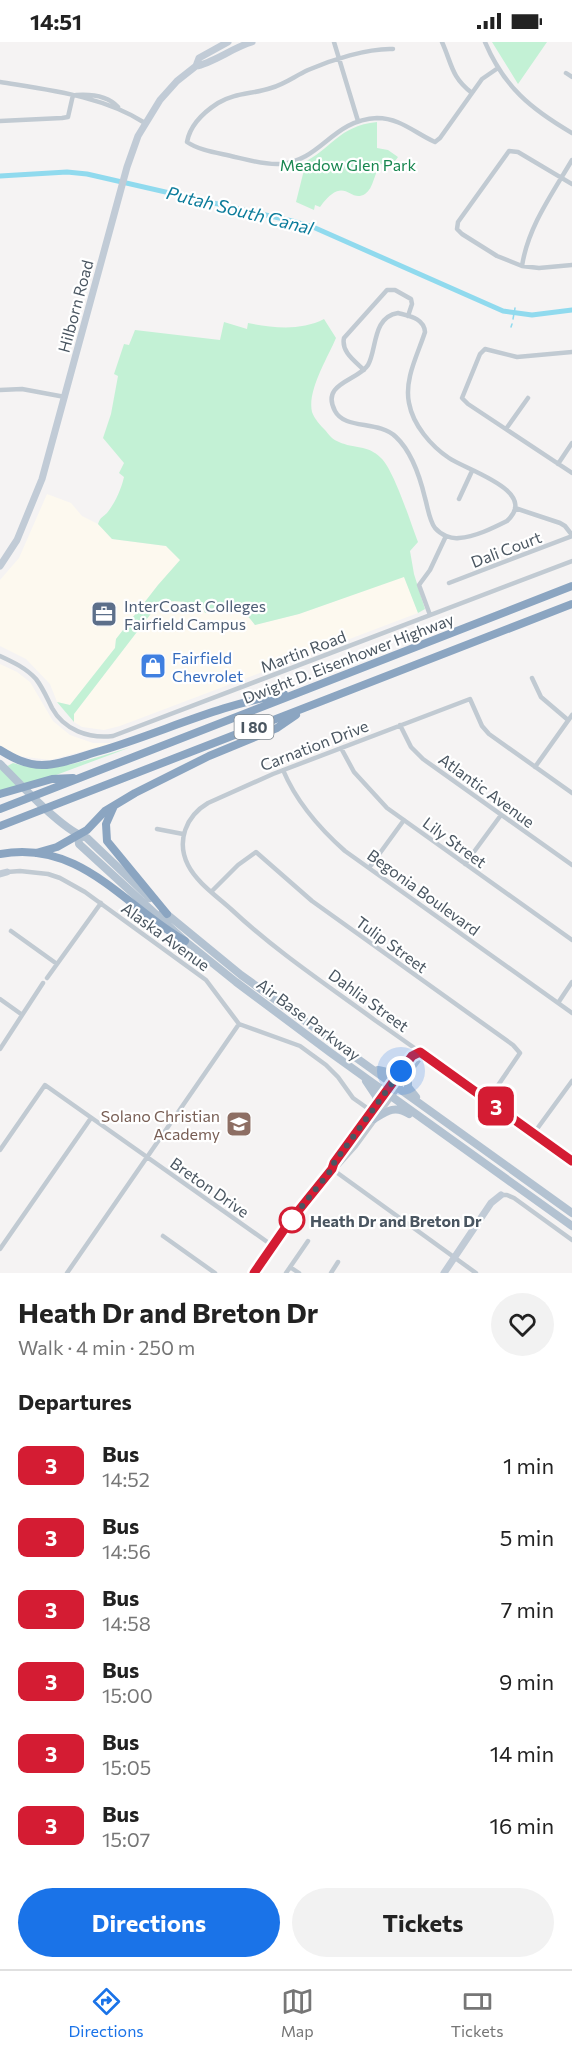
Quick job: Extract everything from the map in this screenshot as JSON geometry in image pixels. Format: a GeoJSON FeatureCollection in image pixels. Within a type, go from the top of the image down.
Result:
{"type":"FeatureCollection","features":[{"type":"Feature","properties":{"kind":"highway","name":"Dwight D. Eisenhower Highway"},"geometry":{"type":"LineString","coordinates":[[0,809],[572,586]]}},
{"type":"Feature","properties":{"kind":"highway","name":"Dwight D. Eisenhower Highway"},"geometry":{"type":"LineString","coordinates":[[0,826],[572,604]]}},
{"type":"Feature","properties":{"kind":"highway"},"geometry":{"type":"LineString","coordinates":[[0,750],[26,763],[53,765],[138,740],[207,713],[262,698],[302,692]]}},
{"type":"Feature","properties":{"kind":"highway"},"geometry":{"type":"LineString","coordinates":[[0,854],[36,853],[57,847],[87,830],[116,803],[209,756],[277,728],[310,706]]}},
{"type":"Feature","properties":{"kind":"highway"},"geometry":{"type":"LineString","coordinates":[[0,794],[52,779],[80,778]]}},
{"type":"Feature","properties":{"kind":"highway"},"geometry":{"type":"LineString","coordinates":[[116,803],[106,824],[107,842],[167,914]]}},
{"type":"Feature","properties":{"kind":"highway"},"geometry":{"type":"LineString","coordinates":[[36,853],[69,862],[100,878],[185,941]]}},
{"type":"Feature","properties":{"kind":"main road","name":"Air Base Parkway"},"geometry":{"type":"LineString","coordinates":[[0,764],[60,821],[78,836],[87,838],[167,914],[241,975],[572,1213]]}},
{"type":"Feature","properties":{"kind":"main road","name":"Air Base Parkway"},"geometry":{"type":"LineString","coordinates":[[78,836],[79,844],[185,941],[236,982],[572,1226]]}},
{"type":"Feature","properties":{"kind":"main road"},"geometry":{"type":"LineString","coordinates":[[368,1067],[392,1073],[408,1061]]}},
{"type":"Feature","properties":{"kind":"main road"},"geometry":{"type":"LineString","coordinates":[[411,1070],[408,1087],[432,1113]]}},
{"type":"Feature","properties":{"kind":"main road"},"geometry":{"type":"LineString","coordinates":[[362,1075],[376,1096],[377,1106]]}},
{"type":"Feature","properties":{"kind":"main road"},"geometry":{"type":"LineString","coordinates":[[374,1119],[389,1110],[401,1110],[454,1142]]}},
{"type":"Feature","properties":{"kind":"street","name":"Hilborn Road"},"geometry":{"type":"LineString","coordinates":[[0,566],[18,540],[33,506],[131,152],[145,123],[169,89],[195,66],[199,58],[228,42]]}},
{"type":"Feature","properties":{"kind":"street","name":"Hilborn Road"},"geometry":{"type":"LineString","coordinates":[[195,66],[204,65],[231,50],[252,42]]}},
{"type":"Feature","properties":{"kind":"street"},"geometry":{"type":"LineString","coordinates":[[334,42],[357,121]]}},
{"type":"Feature","properties":{"kind":"street"},"geometry":{"type":"LineString","coordinates":[[442,42],[458,81],[472,93]]}},
{"type":"Feature","properties":{"kind":"street"},"geometry":{"type":"LineString","coordinates":[[485,42],[498,68],[515,91],[536,111],[572,133]]}},
{"type":"Feature","properties":{"kind":"street"},"geometry":{"type":"LineString","coordinates":[[393,49],[380,48],[340,60],[308,70],[268,90],[244,93],[219,102],[197,121],[187,142],[194,147],[264,163],[280,164],[303,158],[315,151],[343,127],[357,121],[378,118],[392,120],[435,142],[482,79],[498,68]]}},
{"type":"Feature","properties":{"kind":"street"},"geometry":{"type":"LineString","coordinates":[[566,73],[572,77]]}},
{"type":"Feature","properties":{"kind":"street"},"geometry":{"type":"LineString","coordinates":[[0,82],[103,102],[118,107],[145,123]]}},
{"type":"Feature","properties":{"kind":"street"},"geometry":{"type":"LineString","coordinates":[[73,95],[93,96],[112,101],[118,107]]}},
{"type":"Feature","properties":{"kind":"street"},"geometry":{"type":"LineString","coordinates":[[0,121],[68,117],[73,95]]}},
{"type":"Feature","properties":{"kind":"street"},"geometry":{"type":"LineString","coordinates":[[93,96],[103,102]]}},
{"type":"Feature","properties":{"kind":"street"},"geometry":{"type":"LineString","coordinates":[[572,184],[518,152],[509,151],[458,222],[457,229],[497,256],[522,266],[539,268],[572,265]]}},
{"type":"Feature","properties":{"kind":"street"},"geometry":{"type":"LineString","coordinates":[[522,266],[524,249],[536,222],[572,160]]}},
{"type":"Feature","properties":{"kind":"street"},"geometry":{"type":"LineString","coordinates":[[364,370],[345,351],[342,345],[344,338],[387,290],[394,290],[411,299],[412,304],[408,316]]}},
{"type":"Feature","properties":{"kind":"street"},"geometry":{"type":"LineString","coordinates":[[393,314],[408,316],[423,323],[426,332],[408,385],[408,401],[413,418],[438,450],[472,471],[496,481],[506,489],[514,501],[515,508],[511,518],[466,537],[446,536],[435,528],[417,472],[403,445],[396,437],[374,425],[346,422],[335,412],[333,397],[338,386],[364,370],[370,362],[374,338],[379,328],[393,314]]}},
{"type":"Feature","properties":{"kind":"street"},"geometry":{"type":"LineString","coordinates":[[572,352],[517,357],[485,350],[480,354],[462,398],[572,473]]}},
{"type":"Feature","properties":{"kind":"street"},"geometry":{"type":"LineString","coordinates":[[0,390],[22,389],[65,397]]}},
{"type":"Feature","properties":{"kind":"street"},"geometry":{"type":"LineString","coordinates":[[506,429],[528,398]]}},
{"type":"Feature","properties":{"kind":"street"},"geometry":{"type":"LineString","coordinates":[[558,464],[572,443]]}},
{"type":"Feature","properties":{"kind":"street"},"geometry":{"type":"LineString","coordinates":[[459,499],[472,471]]}},
{"type":"Feature","properties":{"kind":"street"},"geometry":{"type":"LineString","coordinates":[[515,508],[560,523],[566,526],[572,536]]}},
{"type":"Feature","properties":{"kind":"street"},"geometry":{"type":"LineString","coordinates":[[430,615],[419,585],[430,570],[446,536]]}},
{"type":"Feature","properties":{"kind":"street","name":"Dali Court"},"geometry":{"type":"LineString","coordinates":[[449,583],[572,536]]}},
{"type":"Feature","properties":{"kind":"street","name":"Martin Road"},"geometry":{"type":"LineString","coordinates":[[0,656],[22,668],[35,679],[57,715],[72,728],[89,736],[105,737],[130,730],[572,561]]}},
{"type":"Feature","properties":{"kind":"street"},"geometry":{"type":"LineString","coordinates":[[532,678],[541,698],[570,717],[535,767],[572,794]]}},
{"type":"Feature","properties":{"kind":"street","name":"Carnation Drive"},"geometry":{"type":"LineString","coordinates":[[183,834],[190,820],[201,807],[283,770],[470,699],[489,734],[535,767]]}},
{"type":"Feature","properties":{"kind":"street","name":"Atlantic Avenue"},"geometry":{"type":"LineString","coordinates":[[400,725],[411,747],[423,759],[572,865]]}},
{"type":"Feature","properties":{"kind":"street","name":"Lily Street"},"geometry":{"type":"LineString","coordinates":[[341,748],[354,772],[381,803],[572,940]]}},
{"type":"Feature","properties":{"kind":"street","name":"Begonia Boulevard"},"geometry":{"type":"LineString","coordinates":[[283,770],[296,798],[334,841],[572,1013]]}},
{"type":"Feature","properties":{"kind":"street"},"geometry":{"type":"LineString","coordinates":[[465,864],[501,815]]}},
{"type":"Feature","properties":{"kind":"street"},"geometry":{"type":"LineString","coordinates":[[369,868],[404,820]]}},
{"type":"Feature","properties":{"kind":"street"},"geometry":{"type":"LineString","coordinates":[[157,830],[183,834]]}},
{"type":"Feature","properties":{"kind":"street","name":"Dahlia Street"},"geometry":{"type":"LineString","coordinates":[[183,834],[183,850],[189,867],[270,945],[572,1161]]}},
{"type":"Feature","properties":{"kind":"street","name":"Tulip Street"},"geometry":{"type":"LineString","coordinates":[[212,891],[238,865],[256,852],[312,902],[513,1045],[520,1053],[488,1100]]}},
{"type":"Feature","properties":{"kind":"street","name":"Alaska Avenue"},"geometry":{"type":"LineString","coordinates":[[3,873],[36,872],[60,878],[85,892],[206,980],[239,1024]]}},
{"type":"Feature","properties":{"kind":"street"},"geometry":{"type":"LineString","coordinates":[[47,978],[101,903]]}},
{"type":"Feature","properties":{"kind":"street"},"geometry":{"type":"LineString","coordinates":[[11,931],[57,964]]}},
{"type":"Feature","properties":{"kind":"street"},"geometry":{"type":"LineString","coordinates":[[558,1003],[572,982]]}},
{"type":"Feature","properties":{"kind":"street"},"geometry":{"type":"LineString","coordinates":[[0,1049],[43,983]]}},
{"type":"Feature","properties":{"kind":"street"},"geometry":{"type":"LineString","coordinates":[[0,999],[21,1014]]}},
{"type":"Feature","properties":{"kind":"street"},"geometry":{"type":"LineString","coordinates":[[67,1273],[239,1024],[294,1043],[333,1072],[360,1104],[370,1110],[377,1106]]}},
{"type":"Feature","properties":{"kind":"street"},"geometry":{"type":"LineString","coordinates":[[255,1273],[332,1169],[334,1163],[394,1086],[408,1061],[420,1052]]}},
{"type":"Feature","properties":{"kind":"street"},"geometry":{"type":"LineString","coordinates":[[394,1086],[419,1060],[420,1052]]}},
{"type":"Feature","properties":{"kind":"street"},"geometry":{"type":"LineString","coordinates":[[534,1133],[572,1081]]}},
{"type":"Feature","properties":{"kind":"street","name":"Breton Drive"},"geometry":{"type":"LineString","coordinates":[[0,1150],[45,1085],[273,1246]]}},
{"type":"Feature","properties":{"kind":"street"},"geometry":{"type":"LineString","coordinates":[[332,1169],[338,1166],[351,1151],[374,1119],[388,1094]]}},
{"type":"Feature","properties":{"kind":"street"},"geometry":{"type":"LineString","coordinates":[[0,1249],[91,1118]]}},
{"type":"Feature","properties":{"kind":"street"},"geometry":{"type":"LineString","coordinates":[[332,1169],[476,1273]]}},
{"type":"Feature","properties":{"kind":"street"},"geometry":{"type":"LineString","coordinates":[[444,1273],[491,1203],[501,1195],[513,1198],[572,1240]]}},
{"type":"Feature","properties":{"kind":"street"},"geometry":{"type":"LineString","coordinates":[[163,1236],[215,1273]]}},
{"type":"Feature","properties":{"kind":"street"},"geometry":{"type":"LineString","coordinates":[[285,1273],[308,1241]]}},
{"type":"Feature","properties":{"kind":"street"},"geometry":{"type":"LineString","coordinates":[[331,1273],[338,1262]]}},
{"type":"Feature","properties":{"kind":"street"},"geometry":{"type":"LineString","coordinates":[[290,1267],[299,1273]]}},
{"type":"Feature","properties":{"kind":"shaded area"},"geometry":{"type":"Polygon","coordinates":[[[47,494],[71,503],[82,516],[98,524],[112,539],[166,546],[181,560],[158,585],[116,639],[115,648],[70,705],[57,702],[50,684],[26,659],[0,646],[0,580],[19,558],[47,494]]]}},
{"type":"Feature","properties":{"kind":"shaded area"},"geometry":{"type":"Polygon","coordinates":[[[404,576],[418,613],[120,726],[104,730],[82,727],[74,722],[74,714],[153,611],[165,602],[174,600],[202,605],[205,612],[229,605],[244,611],[255,625],[299,614],[404,576]]]}},
{"type":"Feature","properties":{"kind":"shaded area"},"geometry":{"type":"Polygon","coordinates":[[[0,664],[17,672],[30,682],[53,721],[70,735],[93,743],[113,743],[50,760],[18,756],[4,748],[0,745],[0,664]]]}},
{"type":"Feature","properties":{"kind":"green space"},"geometry":{"type":"Polygon","coordinates":[[[492,42],[547,42],[518,84],[492,42]]]}},
{"type":"Feature","properties":{"kind":"green space","name":"Meadow Glen Park"},"geometry":{"type":"Polygon","coordinates":[[[377,122],[377,148],[388,150],[398,157],[393,164],[381,164],[365,194],[359,196],[341,191],[335,192],[320,207],[315,205],[314,210],[296,202],[304,170],[301,164],[353,128],[377,122]]]}},
{"type":"Feature","properties":{"kind":"green space"},"geometry":{"type":"Polygon","coordinates":[[[324,319],[336,338],[315,384],[311,404],[312,412],[319,424],[335,440],[371,451],[386,464],[397,485],[418,542],[410,551],[414,574],[425,609],[418,613],[404,577],[299,614],[255,625],[244,612],[233,607],[205,613],[202,605],[176,601],[164,603],[153,611],[74,714],[74,722],[57,702],[70,705],[115,648],[116,639],[180,560],[166,546],[112,539],[98,524],[115,501],[124,477],[119,473],[124,463],[103,438],[111,414],[118,376],[114,374],[124,344],[129,345],[135,330],[220,340],[224,322],[247,329],[248,323],[296,327],[324,319]]]}},
{"type":"Feature","properties":{"kind":"green space"},"geometry":{"type":"Polygon","coordinates":[[[131,747],[0,796],[0,770],[13,763],[42,768],[57,767],[131,747]]]}},
{"type":"Feature","properties":{"kind":"waterway","name":"Putah South Canal"},"geometry":{"type":"LineString","coordinates":[[0,176],[67,172],[87,174],[292,221],[313,227],[503,311],[532,315],[572,310]]}},
{"type":"Feature","properties":{"kind":"waterway","name":"Putah South Canal"},"geometry":{"type":"LineString","coordinates":[[513,319],[515,308]]}},
{"type":"Feature","properties":{"kind":"bus line","name":"3"},"geometry":{"type":"LineString","coordinates":[[254,1273],[290,1221],[332,1169],[334,1163],[412,1056],[420,1052],[572,1161]]}},
{"type":"Feature","properties":{"kind":"place","name":"InterCoast Colleges Fairfield Campus"},"geometry":{"type":"Point","coordinates":[104,614]}},
{"type":"Feature","properties":{"kind":"place","name":"Fairfield Chevrolet"},"geometry":{"type":"Point","coordinates":[153,666]}},
{"type":"Feature","properties":{"kind":"place","name":"Solano Christian Academy"},"geometry":{"type":"Point","coordinates":[239,1124]}},
{"type":"Feature","properties":{"kind":"place","name":"Heath Dr and Breton Dr"},"geometry":{"type":"Point","coordinates":[292,1220]}},
{"type":"Feature","properties":{"kind":"route"},"geometry":{"type":"LineString","coordinates":[[292,1220],[290,1221],[332,1169],[334,1163],[401,1071]]}}]}
